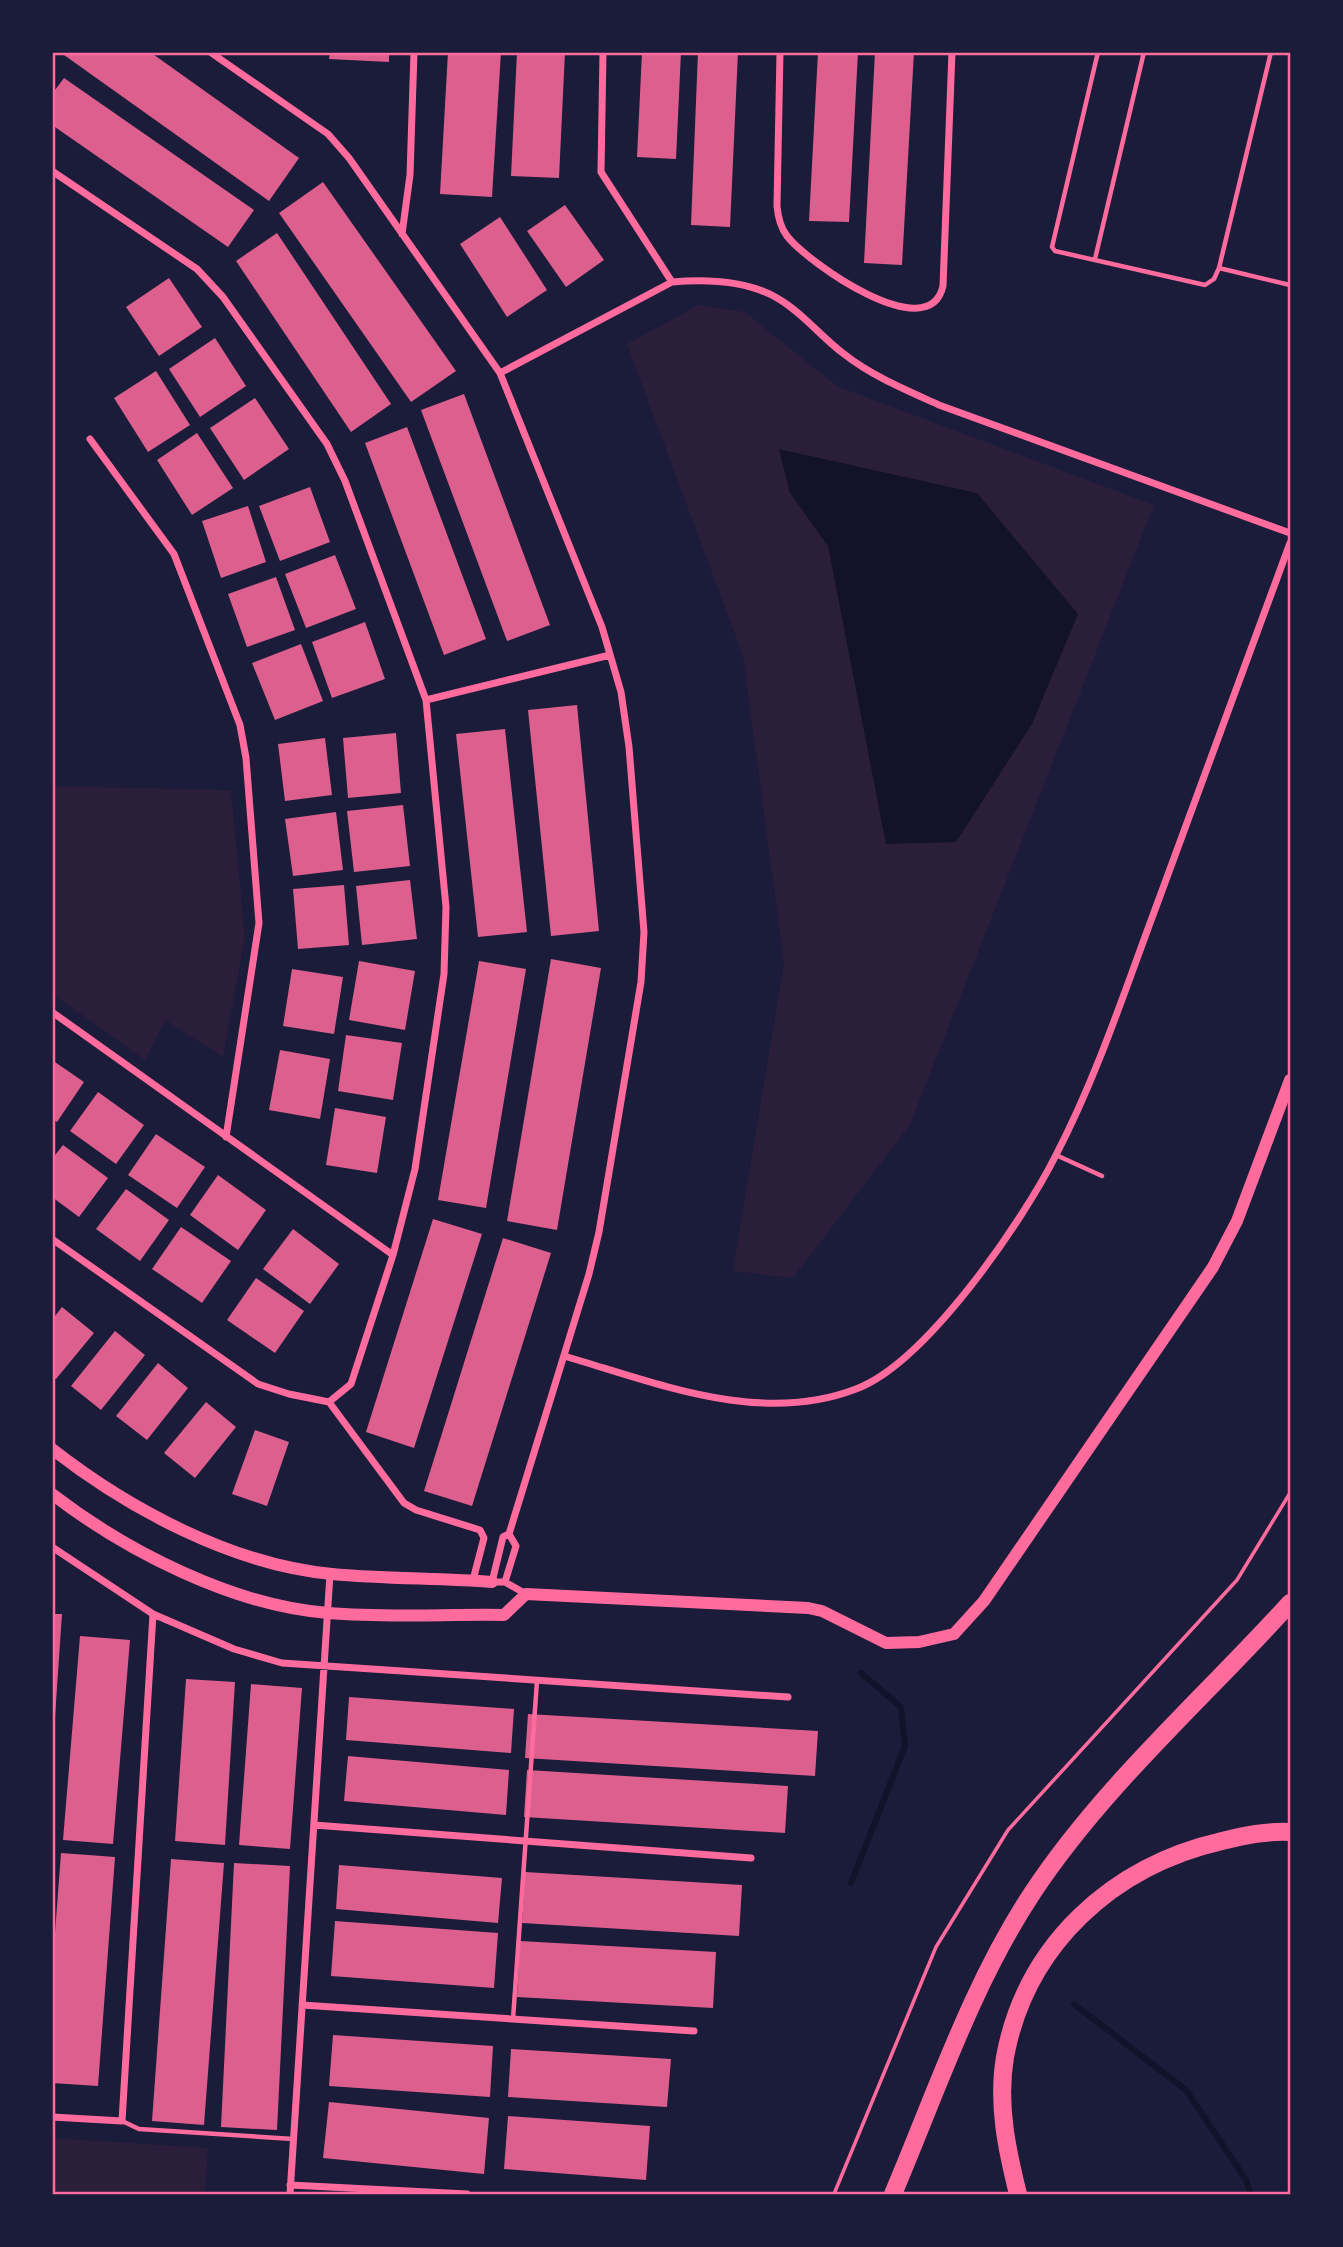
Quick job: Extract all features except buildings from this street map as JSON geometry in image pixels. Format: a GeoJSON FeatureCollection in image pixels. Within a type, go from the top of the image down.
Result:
{"type":"FeatureCollection","features":[{"type":"Feature","properties":{"kind":"highway"},"geometry":{"type":"LineString","coordinates":[[893,2194],[979,1990],[1033,1892],[1106,1798],[1290,1603]]}},
{"type":"Feature","properties":{"kind":"highway"},"geometry":{"type":"LineString","coordinates":[[1018,2194],[1003,2131],[1005,2058],[1024,1994],[1056,1941],[1112,1887],[1162,1858],[1265,1831],[1290,1832]]}},
{"type":"Feature","properties":{"kind":"street"},"geometry":{"type":"LineString","coordinates":[[210,52],[328,134],[349,158],[500,373],[610,655],[621,692],[629,747],[644,932],[640,982],[599,1232],[509,1534],[503,1537],[498,1582]]}},
{"type":"Feature","properties":{"kind":"street"},"geometry":{"type":"LineString","coordinates":[[224,62],[225,52]]}},
{"type":"Feature","properties":{"kind":"street"},"geometry":{"type":"LineString","coordinates":[[402,234],[410,175],[414,52]]}},
{"type":"Feature","properties":{"kind":"street"},"geometry":{"type":"LineString","coordinates":[[603,52],[601,172],[672,282]]}},
{"type":"Feature","properties":{"kind":"street"},"geometry":{"type":"LineString","coordinates":[[780,52],[778,221],[796,246],[868,296],[918,309],[931,306],[940,298],[952,52]]}},
{"type":"Feature","properties":{"kind":"street"},"geometry":{"type":"LineString","coordinates":[[52,171],[197,269],[239,320],[327,444],[417,667],[426,699],[446,907],[444,974],[415,1169],[393,1255],[351,1384],[330,1402]]}},
{"type":"Feature","properties":{"kind":"street"},"geometry":{"type":"LineString","coordinates":[[500,373],[672,282],[701,280],[760,290],[779,299],[845,355],[888,381],[939,405],[1290,533]]}},
{"type":"Feature","properties":{"kind":"street"},"geometry":{"type":"LineString","coordinates":[[90,439],[174,554],[240,725],[246,758],[259,923],[226,1137]]}},
{"type":"Feature","properties":{"kind":"street"},"geometry":{"type":"LineString","coordinates":[[564,1356],[695,1394],[759,1404],[814,1399],[857,1389],[896,1366],[951,1309],[1014,1226],[1056,1155],[1111,1027],[1290,542]]}},
{"type":"Feature","properties":{"kind":"street"},"geometry":{"type":"LineString","coordinates":[[426,699],[610,655]]}},
{"type":"Feature","properties":{"kind":"street"},"geometry":{"type":"LineString","coordinates":[[52,1013],[393,1255]]}},
{"type":"Feature","properties":{"kind":"street"},"geometry":{"type":"LineString","coordinates":[[52,1449],[98,1485],[229,1550],[274,1564],[330,1574],[498,1582],[526,1594],[808,1608],[822,1611],[886,1643],[919,1642],[954,1634],[984,1601],[1213,1267],[1237,1221],[1290,1080]]}},
{"type":"Feature","properties":{"kind":"street"},"geometry":{"type":"LineString","coordinates":[[52,1240],[258,1384],[289,1394],[330,1402],[404,1503],[416,1510],[480,1530],[484,1538],[473,1580]]}},
{"type":"Feature","properties":{"kind":"street"},"geometry":{"type":"LineString","coordinates":[[52,1494],[83,1517],[128,1544],[215,1584],[266,1601],[327,1613],[504,1615],[526,1594]]}},
{"type":"Feature","properties":{"kind":"street"},"geometry":{"type":"LineString","coordinates":[[498,1582],[516,1546],[509,1534]]}},
{"type":"Feature","properties":{"kind":"street"},"geometry":{"type":"LineString","coordinates":[[52,1547],[153,1614],[234,1650],[282,1663],[788,1697]]}},
{"type":"Feature","properties":{"kind":"street"},"geometry":{"type":"LineString","coordinates":[[290,2194],[330,1574]]}},
{"type":"Feature","properties":{"kind":"street"},"geometry":{"type":"LineString","coordinates":[[52,2116],[122,2121],[153,1614]]}},
{"type":"Feature","properties":{"kind":"street"},"geometry":{"type":"LineString","coordinates":[[314,1825],[751,1858]]}},
{"type":"Feature","properties":{"kind":"street"},"geometry":{"type":"LineString","coordinates":[[302,2005],[694,2031]]}},
{"type":"Feature","properties":{"kind":"street"},"geometry":{"type":"LineString","coordinates":[[290,2185],[467,2194]]}},
{"type":"Feature","properties":{"kind":"lane"},"geometry":{"type":"LineString","coordinates":[[1098,52],[1052,247],[1055,251],[1205,285],[1211,283],[1219,268],[1271,52]]}},
{"type":"Feature","properties":{"kind":"lane"},"geometry":{"type":"LineString","coordinates":[[1095,259],[1144,52]]}},
{"type":"Feature","properties":{"kind":"lane"},"geometry":{"type":"LineString","coordinates":[[1219,268],[1290,285]]}},
{"type":"Feature","properties":{"kind":"lane"},"geometry":{"type":"LineString","coordinates":[[1056,1155],[1102,1176]]}},
{"type":"Feature","properties":{"kind":"lane"},"geometry":{"type":"LineString","coordinates":[[513,2019],[537,1679]]}},
{"type":"Feature","properties":{"kind":"lane"},"geometry":{"type":"LineString","coordinates":[[122,2121],[139,2129],[293,2139]]}},
{"type":"Feature","properties":{"kind":"path"},"geometry":{"type":"LineString","coordinates":[[834,2194],[936,1947],[1008,1830],[1237,1580],[1290,1493]]}},
{"type":"Feature","properties":{"kind":"shaded area"},"geometry":{"type":"Polygon","coordinates":[[[699,305],[745,312],[837,386],[1154,505],[910,1125],[793,1278],[733,1271],[784,963],[743,656],[627,344],[699,305]]]}},
{"type":"Feature","properties":{"kind":"shaded area"},"geometry":{"type":"Polygon","coordinates":[[[779,449],[977,493],[1078,614],[1032,724],[956,842],[886,844],[828,546],[790,493],[779,449]]]}},
{"type":"Feature","properties":{"kind":"shaded area"},"geometry":{"type":"Polygon","coordinates":[[[53,786],[231,790],[245,937],[223,1057],[165,1020],[145,1060],[53,994],[53,786]]]}},
{"type":"Feature","properties":{"kind":"shaded area"},"geometry":{"type":"Polygon","coordinates":[[[53,2138],[208,2148],[205,2194],[53,2194],[53,2138]]]}},
{"type":"Feature","properties":{"kind":"waterway"},"geometry":{"type":"LineString","coordinates":[[851,1883],[905,1746],[901,1707],[861,1673]]}},
{"type":"Feature","properties":{"kind":"waterway"},"geometry":{"type":"LineString","coordinates":[[1074,2004],[1186,2090],[1246,2180],[1251,2194]]}}]}
